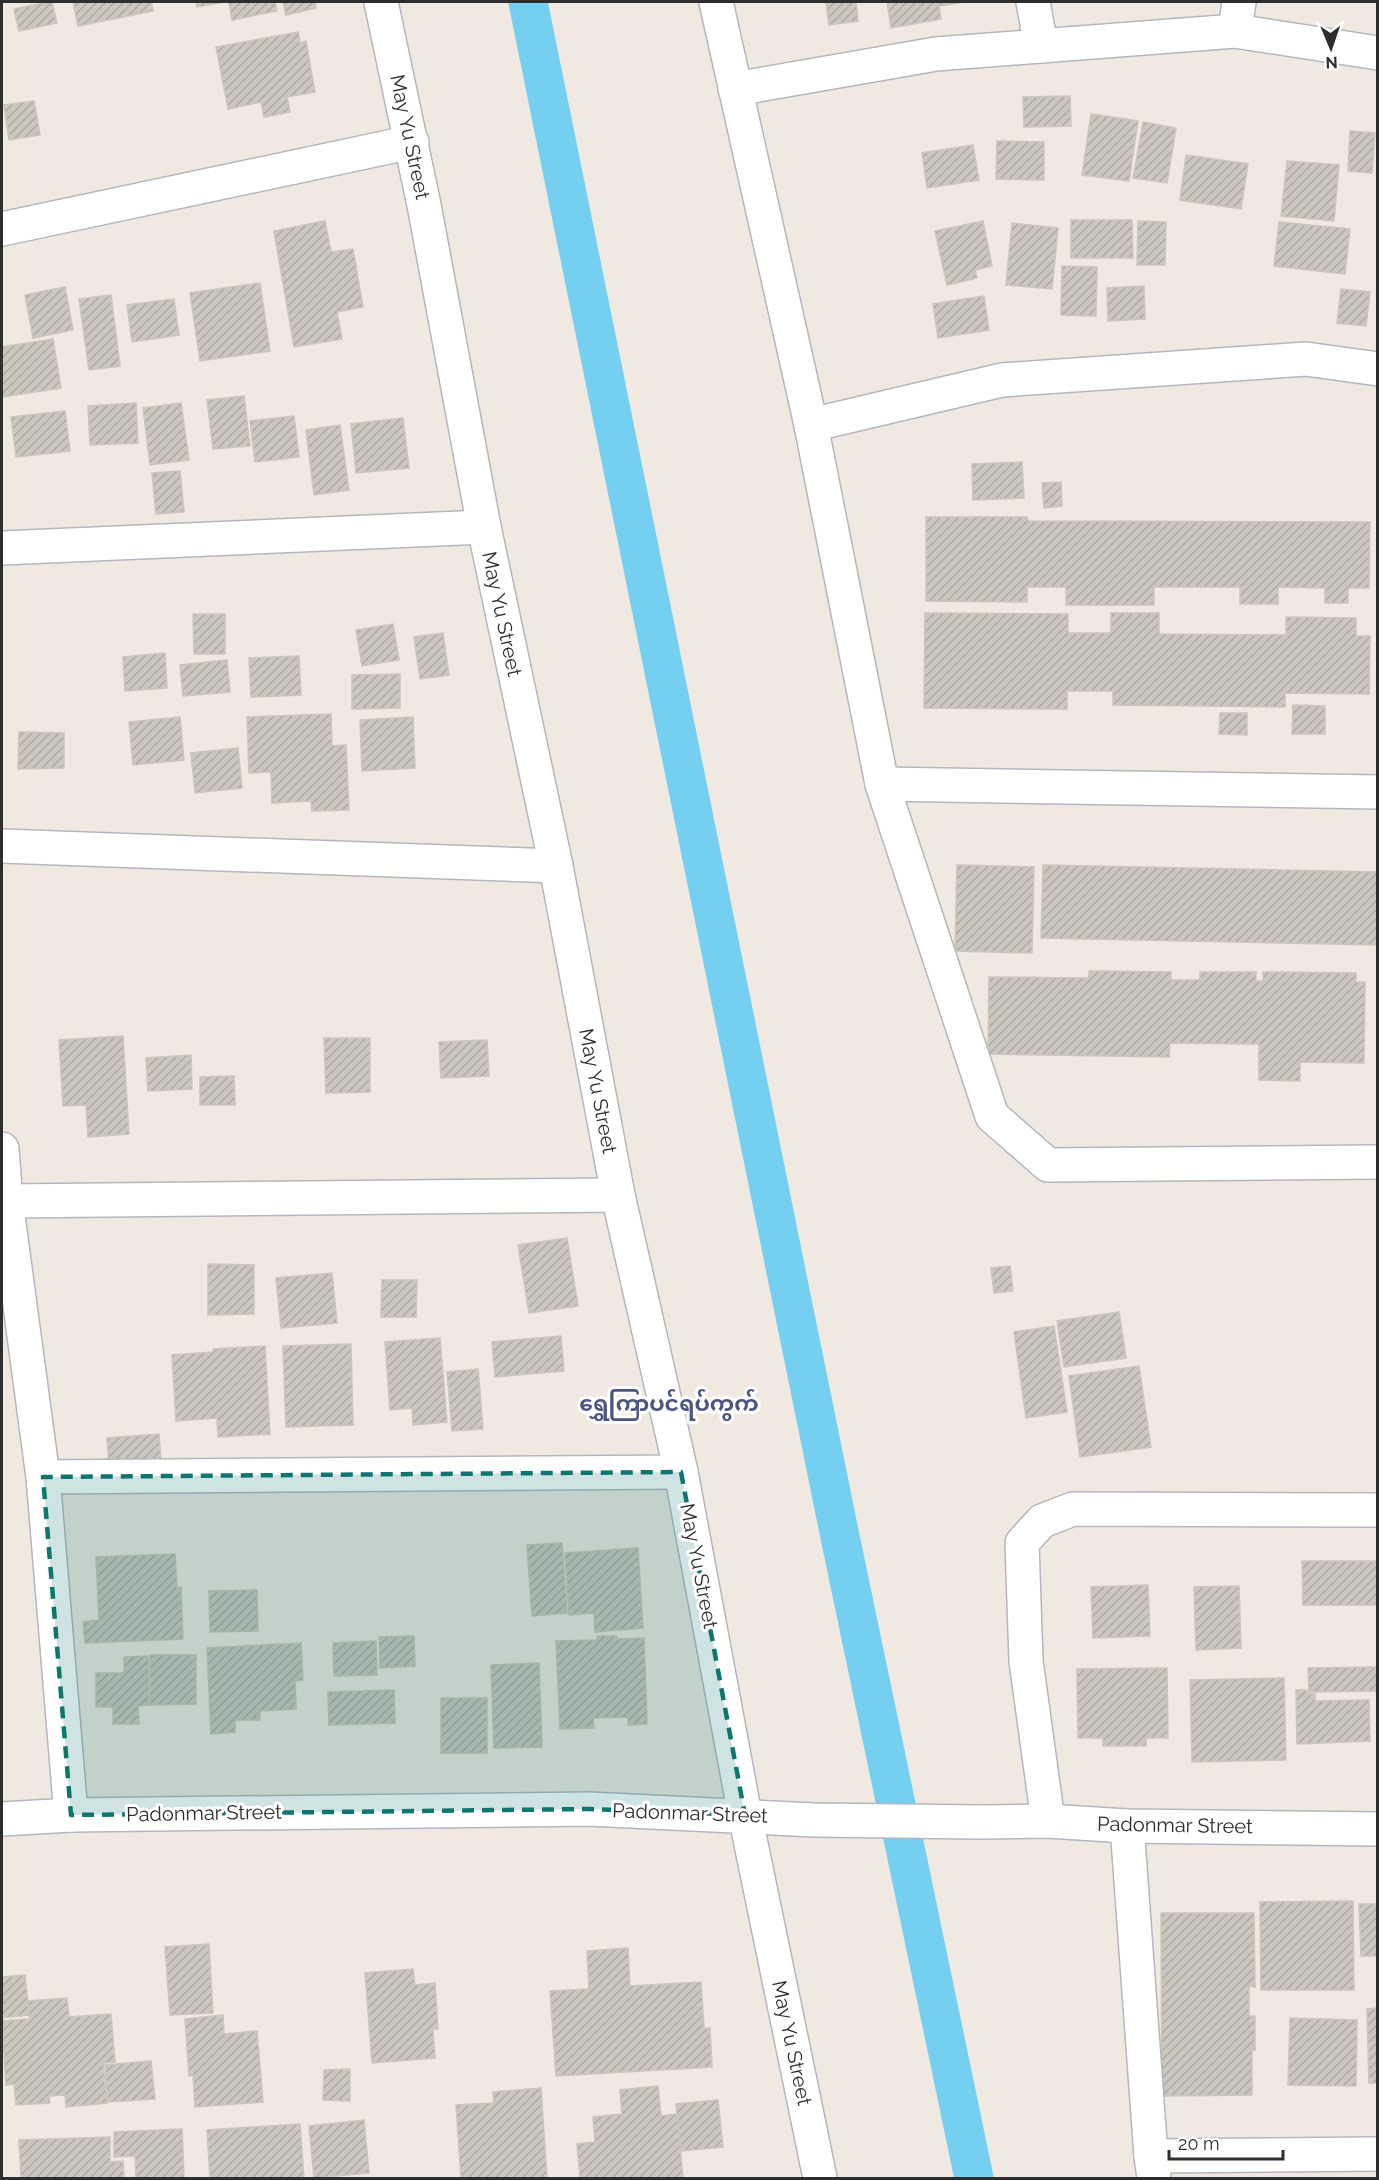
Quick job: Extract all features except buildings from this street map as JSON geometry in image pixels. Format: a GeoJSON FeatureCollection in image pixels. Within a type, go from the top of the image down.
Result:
{"type":"FeatureCollection","features":[{"type":"Feature","properties":{"kind":"street","name":"May Yu Street"},"geometry":{"type":"LineString","coordinates":[[381,2],[412,142],[484,527],[556,866],[618,1196],[681,1472],[745,1815],[820,2178]]}},
{"type":"Feature","properties":{"kind":"street"},"geometry":{"type":"LineString","coordinates":[[716,2],[811,425],[882,784],[992,1116],[1048,1165],[1377,1162]]}},
{"type":"Feature","properties":{"kind":"street"},"geometry":{"type":"LineString","coordinates":[[1033,2],[1041,46]]}},
{"type":"Feature","properties":{"kind":"street"},"geometry":{"type":"LineString","coordinates":[[735,89],[936,54],[1041,46],[1237,16],[1377,53]]}},
{"type":"Feature","properties":{"kind":"street"},"geometry":{"type":"LineString","coordinates":[[2,229],[412,142]]}},
{"type":"Feature","properties":{"kind":"street"},"geometry":{"type":"LineString","coordinates":[[811,425],[1002,380],[1306,359],[1377,369]]}},
{"type":"Feature","properties":{"kind":"street"},"geometry":{"type":"LineString","coordinates":[[2,548],[484,527]]}},
{"type":"Feature","properties":{"kind":"street"},"geometry":{"type":"LineString","coordinates":[[882,784],[1377,792]]}},
{"type":"Feature","properties":{"kind":"street"},"geometry":{"type":"LineString","coordinates":[[2,846],[556,866]]}},
{"type":"Feature","properties":{"kind":"street"},"geometry":{"type":"LineString","coordinates":[[2,1149],[6,1200],[43,1477],[71,1815]]}},
{"type":"Feature","properties":{"kind":"street"},"geometry":{"type":"LineString","coordinates":[[6,1200],[618,1196]]}},
{"type":"Feature","properties":{"kind":"street"},"geometry":{"type":"LineString","coordinates":[[43,1477],[681,1472]]}},
{"type":"Feature","properties":{"kind":"street"},"geometry":{"type":"LineString","coordinates":[[1048,1821],[1026,1661],[1022,1543],[1042,1521],[1073,1509],[1377,1510]]}},
{"type":"Feature","properties":{"kind":"street","name":"Padonmar Street"},"geometry":{"type":"LineString","coordinates":[[2,1820],[71,1815],[589,1809],[814,1820],[1048,1821],[1127,1826],[1377,1829]]}},
{"type":"Feature","properties":{"kind":"street"},"geometry":{"type":"LineString","coordinates":[[1127,1826],[1153,2167],[1377,2154]]}},
{"type":"Feature","properties":{"kind":"highlighted area"},"geometry":{"type":"Polygon","coordinates":[[[681,1472],[745,1815],[589,1809],[71,1815],[43,1477],[681,1472]]]}},
{"type":"Feature","properties":{"kind":"waterway"},"geometry":{"type":"LineString","coordinates":[[528,2],[838,1527],[974,2178]]}},
{"type":"Feature","properties":{"kind":"district","name":"ရွှေကြာပင်ရပ်ကွက်"},"geometry":{"type":"Point","coordinates":[669,1403]}}]}
